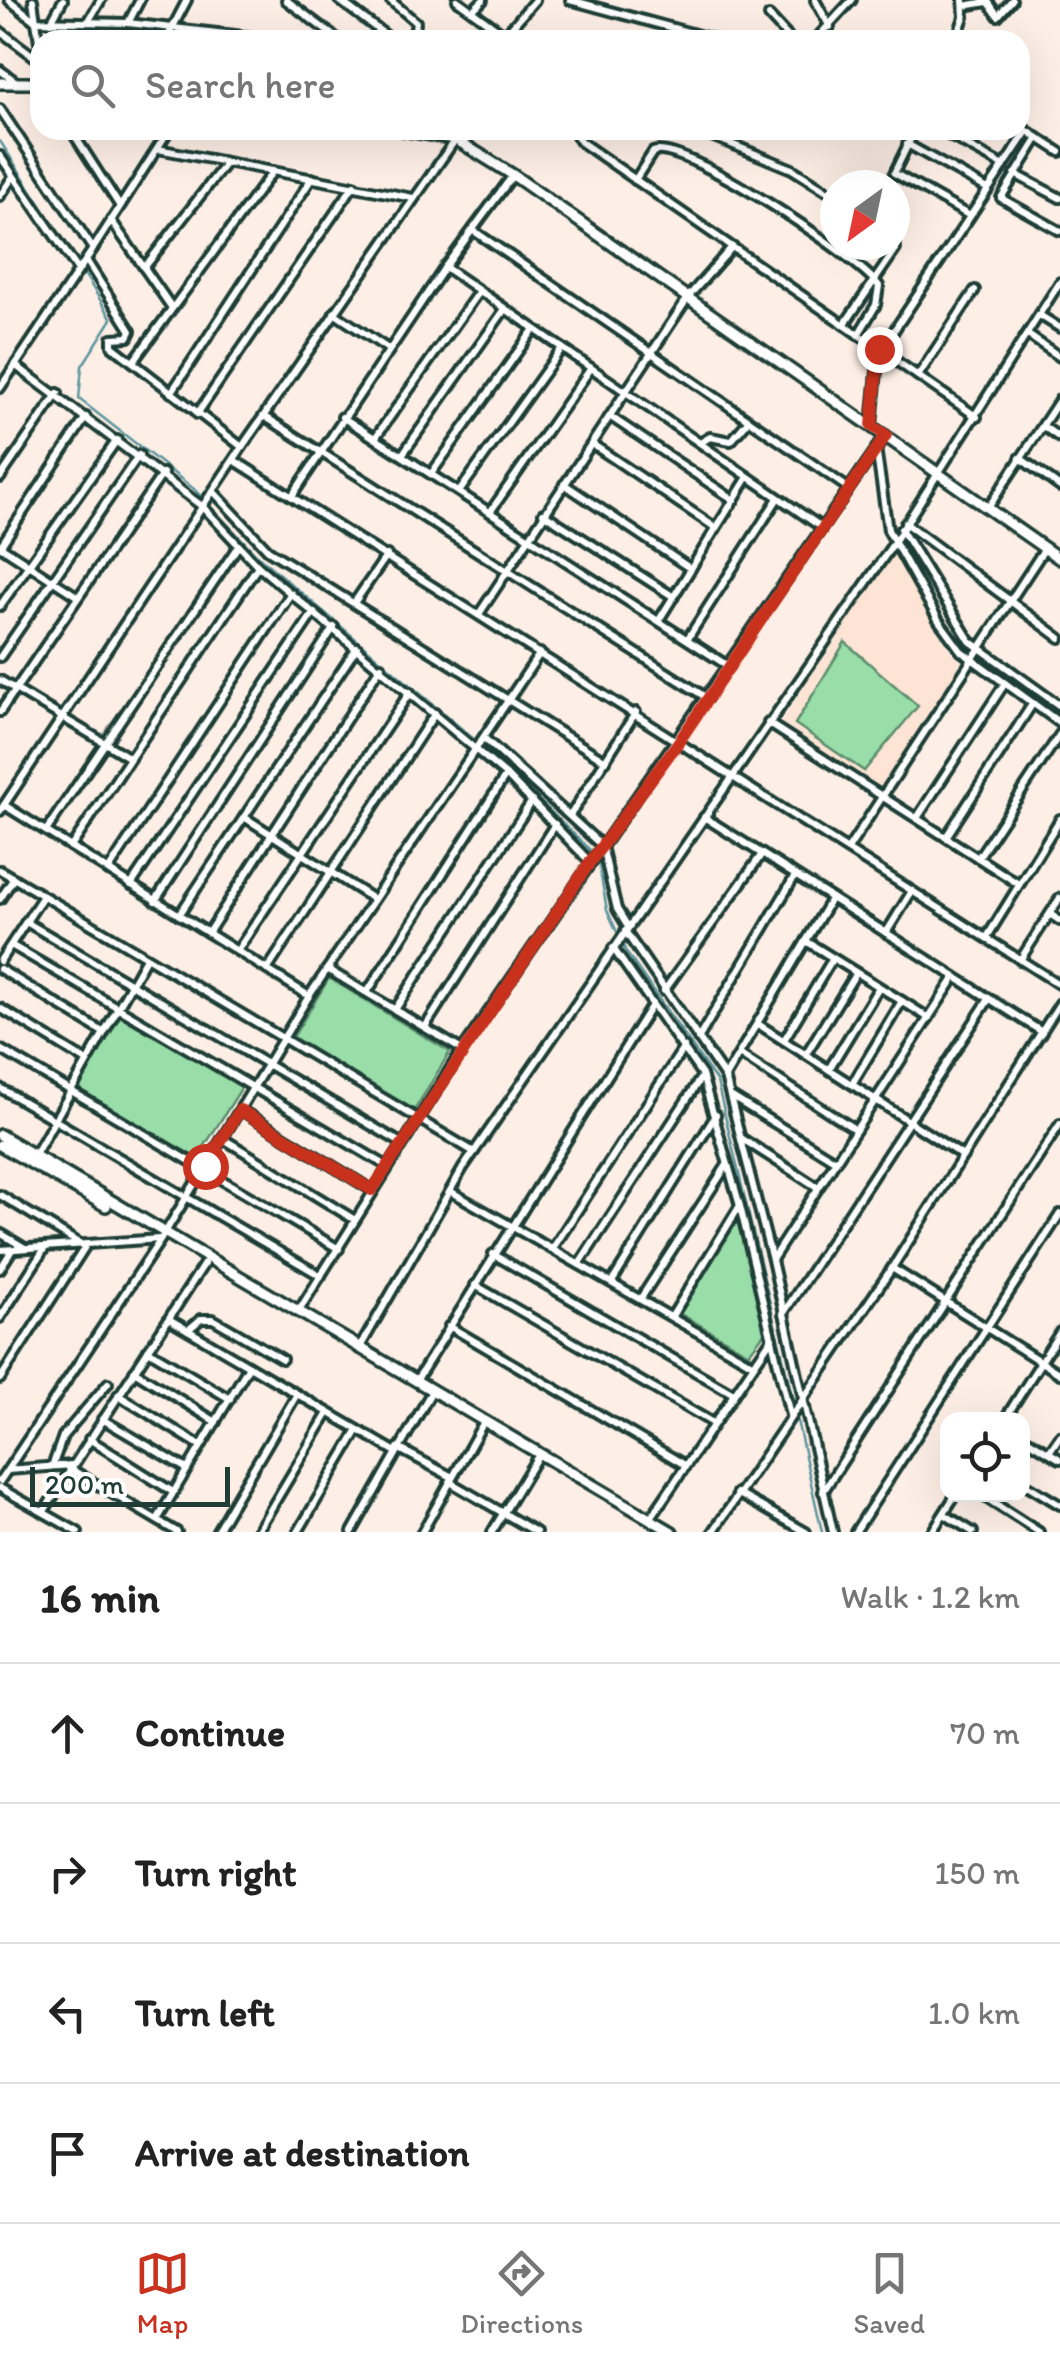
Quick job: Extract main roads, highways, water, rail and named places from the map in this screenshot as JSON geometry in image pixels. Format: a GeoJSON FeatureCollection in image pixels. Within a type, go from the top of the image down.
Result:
{"type":"FeatureCollection","features":[{"type":"Feature","properties":{"kind":"waterway"},"geometry":{"type":"LineString","coordinates":[[0,141],[79,265]]}},
{"type":"Feature","properties":{"kind":"waterway"},"geometry":{"type":"LineString","coordinates":[[83,272],[112,319],[82,366],[79,399],[194,489],[258,556],[495,757],[593,853]]}},
{"type":"Feature","properties":{"kind":"waterway"},"geometry":{"type":"LineString","coordinates":[[598,860],[607,910],[626,952],[717,1082],[795,1408]]}},
{"type":"Feature","properties":{"kind":"waterway"},"geometry":{"type":"LineString","coordinates":[[796,1416],[822,1532]]}}]}
